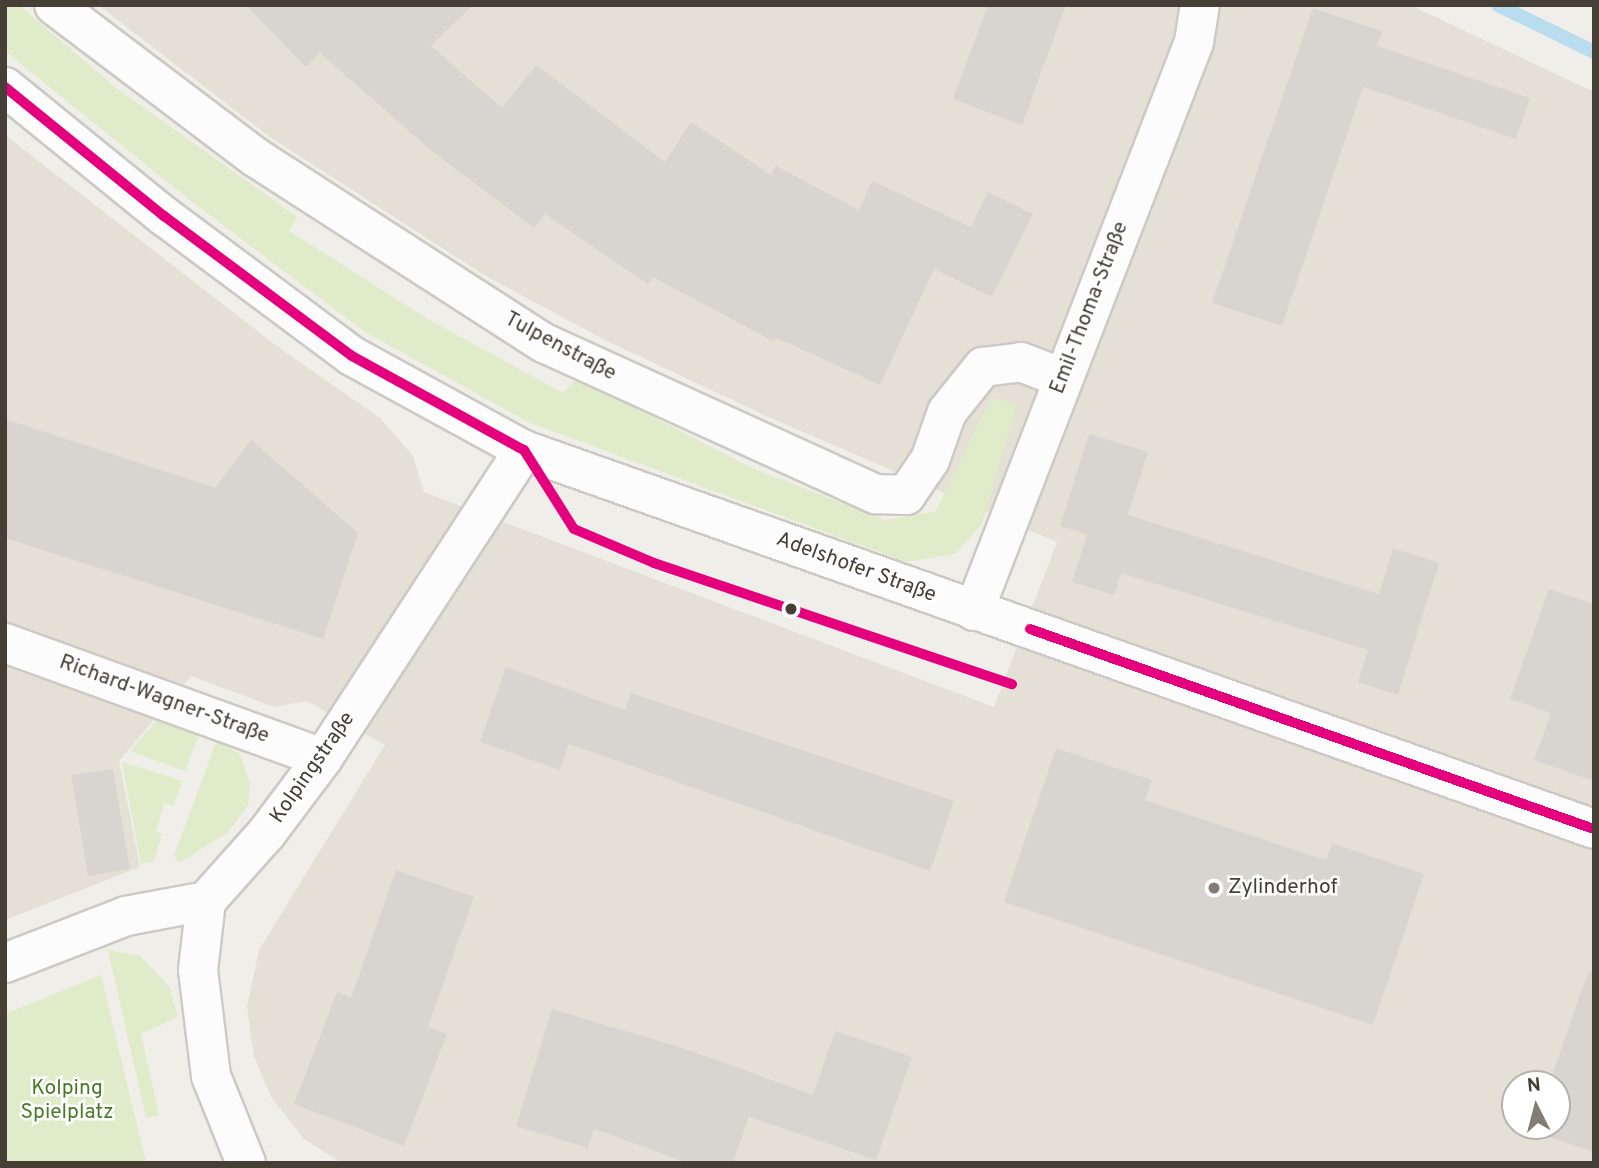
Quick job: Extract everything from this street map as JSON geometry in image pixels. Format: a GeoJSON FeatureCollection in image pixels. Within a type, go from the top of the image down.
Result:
{"type":"FeatureCollection","features":[{"type":"Feature","properties":{"kind":"street","name":"Tulpenstraße"},"geometry":{"type":"LineString","coordinates":[[54,5],[255,158],[544,343],[876,495],[906,495],[930,460],[947,412],[983,367],[1021,362],[1062,378]]}},
{"type":"Feature","properties":{"kind":"street","name":"Emil-Thoma-Straße"},"geometry":{"type":"LineString","coordinates":[[974,611],[1194,42],[1200,5]]}},
{"type":"Feature","properties":{"kind":"street","name":"Adelshofer Straße"},"geometry":{"type":"LineString","coordinates":[[5,87],[164,216],[352,356],[524,450],[1594,830]]}},
{"type":"Feature","properties":{"kind":"street","name":"Kolpingstraße"},"geometry":{"type":"LineString","coordinates":[[206,901],[265,834],[323,758],[524,450]]}},
{"type":"Feature","properties":{"kind":"street","name":"Richard-Wagner-Straße"},"geometry":{"type":"LineString","coordinates":[[5,643],[323,758]]}},
{"type":"Feature","properties":{"kind":"street"},"geometry":{"type":"LineString","coordinates":[[5,964],[126,916],[206,901],[198,970],[211,1076],[246,1163]]}},
{"type":"Feature","properties":{"kind":"shaded area"},"geometry":{"type":"Polygon","coordinates":[[[98,5],[1410,5],[1594,92],[1594,1163],[342,1163],[304,1139],[271,1097],[254,1056],[247,1007],[259,950],[385,745],[307,701],[274,707],[191,676],[119,761],[140,867],[5,920],[5,135],[278,347],[380,418],[413,456],[424,492],[994,707],[1057,542],[764,415],[607,341],[484,275],[270,137],[98,5]]]}},
{"type":"Feature","properties":{"kind":"green space"},"geometry":{"type":"Polygon","coordinates":[[[5,5],[19,5],[115,87],[297,217],[289,231],[426,318],[563,393],[577,378],[752,468],[885,520],[936,511],[991,398],[1017,404],[982,524],[955,554],[906,562],[528,422],[365,332],[187,198],[5,51],[5,5]]]}},
{"type":"Feature","properties":{"kind":"green space"},"geometry":{"type":"Polygon","coordinates":[[[157,720],[199,733],[185,771],[130,751],[157,720]]]}},
{"type":"Feature","properties":{"kind":"green space"},"geometry":{"type":"Polygon","coordinates":[[[217,740],[240,754],[250,784],[248,805],[227,833],[179,863],[174,855],[217,740]]]}},
{"type":"Feature","properties":{"kind":"green space"},"geometry":{"type":"Polygon","coordinates":[[[122,762],[182,781],[173,806],[164,803],[156,832],[162,834],[154,861],[141,864],[122,762]]]}},
{"type":"Feature","properties":{"kind":"green space"},"geometry":{"type":"Polygon","coordinates":[[[108,950],[140,956],[169,986],[178,1017],[141,1034],[159,1115],[146,1118],[108,950]]]}},
{"type":"Feature","properties":{"kind":"green space","name":"Kolping Spielplatz"},"geometry":{"type":"Polygon","coordinates":[[[101,975],[146,1163],[5,1163],[5,1014],[101,975]]]}},
{"type":"Feature","properties":{"kind":"building"},"geometry":{"type":"Polygon","coordinates":[[[246,5],[473,5],[431,46],[502,108],[536,65],[665,162],[691,122],[771,175],[776,166],[859,210],[872,181],[971,227],[988,192],[1033,214],[992,297],[934,269],[880,385],[775,337],[773,341],[653,277],[648,284],[545,214],[534,228],[433,152],[320,53],[306,67],[246,5]]]}},
{"type":"Feature","properties":{"kind":"building"},"geometry":{"type":"Polygon","coordinates":[[[988,5],[1066,5],[1022,125],[953,99],[988,5]]]}},
{"type":"Feature","properties":{"kind":"building"},"geometry":{"type":"Polygon","coordinates":[[[1313,8],[1382,31],[1377,46],[1530,98],[1516,139],[1363,87],[1282,326],[1212,303],[1313,8]]]}},
{"type":"Feature","properties":{"kind":"building"},"geometry":{"type":"Polygon","coordinates":[[[5,419],[215,488],[251,440],[358,533],[323,639],[5,538],[5,419]]]}},
{"type":"Feature","properties":{"kind":"building"},"geometry":{"type":"Polygon","coordinates":[[[1089,434],[1148,452],[1128,515],[1379,594],[1393,548],[1439,563],[1398,695],[1358,682],[1368,650],[1121,573],[1114,595],[1072,582],[1087,534],[1060,526],[1089,434]]]}},
{"type":"Feature","properties":{"kind":"building"},"geometry":{"type":"Polygon","coordinates":[[[1549,589],[1594,604],[1594,781],[1534,760],[1551,713],[1510,699],[1549,589]]]}},
{"type":"Feature","properties":{"kind":"building"},"geometry":{"type":"Polygon","coordinates":[[[506,667],[625,710],[631,693],[954,801],[930,871],[569,744],[560,770],[480,742],[506,667]]]}},
{"type":"Feature","properties":{"kind":"building","name":"Zylinderhof"},"geometry":{"type":"Polygon","coordinates":[[[1056,748],[1152,780],[1145,800],[1326,860],[1332,843],[1424,874],[1373,1025],[1004,902],[1056,748]]]}},
{"type":"Feature","properties":{"kind":"building"},"geometry":{"type":"Polygon","coordinates":[[[113,769],[130,869],[88,876],[71,775],[113,769]]]}},
{"type":"Feature","properties":{"kind":"building"},"geometry":{"type":"Polygon","coordinates":[[[396,870],[474,897],[428,1027],[447,1034],[404,1146],[294,1104],[337,992],[351,998],[396,870]]]}},
{"type":"Feature","properties":{"kind":"building"},"geometry":{"type":"Polygon","coordinates":[[[1588,972],[1594,973],[1594,1152],[1559,1140],[1571,1140],[1571,1070],[1554,1070],[1588,972]]]}},
{"type":"Feature","properties":{"kind":"building"},"geometry":{"type":"Polygon","coordinates":[[[552,1009],[686,1049],[813,1095],[835,1031],[912,1057],[876,1160],[749,1117],[733,1163],[689,1163],[594,1129],[588,1148],[516,1126],[552,1009]]]}},
{"type":"Feature","properties":{"kind":"waterway"},"geometry":{"type":"LineString","coordinates":[[1498,5],[1594,52]]}},
{"type":"Feature","properties":{"kind":"transit line"},"geometry":{"type":"LineString","coordinates":[[5,87],[164,216],[352,356],[524,450]]}},
{"type":"Feature","properties":{"kind":"transit line"},"geometry":{"type":"LineString","coordinates":[[524,450],[574,529],[654,563],[1012,684]]}},
{"type":"Feature","properties":{"kind":"transit line"},"geometry":{"type":"LineString","coordinates":[[1030,629],[1594,829]]}},
{"type":"Feature","properties":{"kind":"place","name":"Zylinderhof"},"geometry":{"type":"Point","coordinates":[1214,888]}}]}
